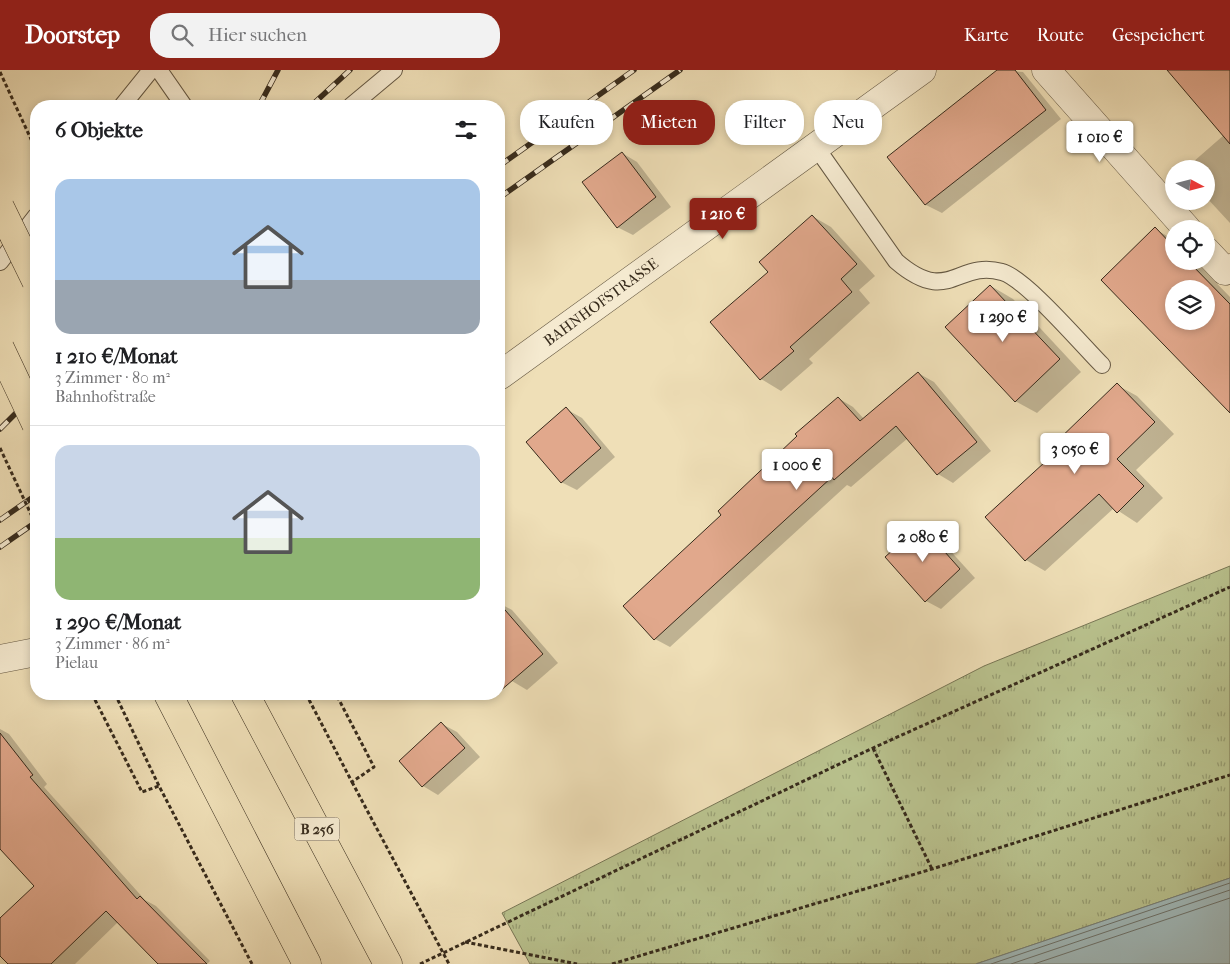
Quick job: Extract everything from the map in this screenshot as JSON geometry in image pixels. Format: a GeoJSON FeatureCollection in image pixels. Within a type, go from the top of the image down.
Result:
{"type":"FeatureCollection","features":[{"type":"Feature","properties":{"kind":"highway"},"geometry":{"type":"LineString","coordinates":[[0,206],[30,268]]}},
{"type":"Feature","properties":{"kind":"highway"},"geometry":{"type":"LineString","coordinates":[[0,348],[30,411]]}},
{"type":"Feature","properties":{"kind":"highway"},"geometry":{"type":"LineString","coordinates":[[171,700],[307,964]]}},
{"type":"Feature","properties":{"kind":"highway","name":"B 256"},"geometry":{"type":"LineString","coordinates":[[248,700],[388,964]]}},
{"type":"Feature","properties":{"kind":"street","name":"BAHNHOFSTRASSE"},"geometry":{"type":"LineString","coordinates":[[505,372],[922,70]]}},
{"type":"Feature","properties":{"kind":"street"},"geometry":{"type":"LineString","coordinates":[[1046,70],[1179,220]]}},
{"type":"Feature","properties":{"kind":"street"},"geometry":{"type":"LineString","coordinates":[[1215,261],[1225,272],[1230,268]]}},
{"type":"Feature","properties":{"kind":"street"},"geometry":{"type":"LineString","coordinates":[[0,659],[30,653]]}},
{"type":"Feature","properties":{"kind":"lane"},"geometry":{"type":"LineString","coordinates":[[127,100],[151,70]]}},
{"type":"Feature","properties":{"kind":"lane"},"geometry":{"type":"LineString","coordinates":[[159,70],[180,100]]}},
{"type":"Feature","properties":{"kind":"lane"},"geometry":{"type":"LineString","coordinates":[[359,100],[394,70]]}},
{"type":"Feature","properties":{"kind":"lane"},"geometry":{"type":"LineString","coordinates":[[816,147],[896,261],[913,275],[931,282],[953,280],[975,271],[1003,272],[1020,282],[1102,365]]}},
{"type":"Feature","properties":{"kind":"lane"},"geometry":{"type":"LineString","coordinates":[[0,262],[30,224]]}},
{"type":"Feature","properties":{"kind":"path"},"geometry":{"type":"LineString","coordinates":[[0,72],[30,137]]}},
{"type":"Feature","properties":{"kind":"path"},"geometry":{"type":"LineString","coordinates":[[0,448],[30,512]]}},
{"type":"Feature","properties":{"kind":"path"},"geometry":{"type":"LineString","coordinates":[[420,964],[873,748],[1230,587]]}},
{"type":"Feature","properties":{"kind":"path"},"geometry":{"type":"LineString","coordinates":[[95,700],[142,792],[159,786]]}},
{"type":"Feature","properties":{"kind":"path"},"geometry":{"type":"LineString","coordinates":[[118,700],[159,786],[252,964]]}},
{"type":"Feature","properties":{"kind":"path"},"geometry":{"type":"LineString","coordinates":[[309,700],[449,964]]}},
{"type":"Feature","properties":{"kind":"path"},"geometry":{"type":"LineString","coordinates":[[339,700],[374,767],[352,782]]}},
{"type":"Feature","properties":{"kind":"path"},"geometry":{"type":"LineString","coordinates":[[873,748],[932,869]]}},
{"type":"Feature","properties":{"kind":"path"},"geometry":{"type":"LineString","coordinates":[[612,964],[932,869],[1230,775]]}},
{"type":"Feature","properties":{"kind":"path"},"geometry":{"type":"LineString","coordinates":[[464,942],[577,964]]}},
{"type":"Feature","properties":{"kind":"green space"},"geometry":{"type":"Polygon","coordinates":[[[1230,566],[1230,878],[976,964],[530,964],[502,913],[984,666],[1230,566]]]}},
{"type":"Feature","properties":{"kind":"water"},"geometry":{"type":"Polygon","coordinates":[[[1230,878],[1230,964],[976,964],[1230,878]]]}},
{"type":"Feature","properties":{"kind":"building"},"geometry":{"type":"Polygon","coordinates":[[[997,70],[1015,70],[1046,110],[925,205],[887,157],[997,70]]]}},
{"type":"Feature","properties":{"kind":"building"},"geometry":{"type":"Polygon","coordinates":[[[1167,70],[1230,70],[1230,144],[1167,70]]]}},
{"type":"Feature","properties":{"kind":"building"},"geometry":{"type":"Polygon","coordinates":[[[622,152],[656,197],[617,228],[582,182],[622,152]]]}},
{"type":"Feature","properties":{"kind":"building"},"geometry":{"type":"Polygon","coordinates":[[[812,215],[857,264],[841,279],[852,292],[790,347],[794,351],[760,380],[710,322],[768,272],[759,262],[812,215]]]}},
{"type":"Feature","properties":{"kind":"building"},"geometry":{"type":"Polygon","coordinates":[[[1155,227],[1165,238],[1165,270],[1197,270],[1207,280],[1165,280],[1165,330],[1215,330],[1215,289],[1230,304],[1230,413],[1101,280],[1155,227]]]}},
{"type":"Feature","properties":{"kind":"building"},"geometry":{"type":"Polygon","coordinates":[[[990,285],[1060,359],[1015,402],[945,327],[990,285]]]}},
{"type":"Feature","properties":{"kind":"building"},"geometry":{"type":"Polygon","coordinates":[[[918,372],[977,442],[937,475],[896,426],[834,480],[832,477],[654,640],[623,606],[721,515],[718,511],[797,436],[795,434],[838,397],[860,421],[918,372]]]}},
{"type":"Feature","properties":{"kind":"building"},"geometry":{"type":"Polygon","coordinates":[[[1117,383],[1155,422],[1117,459],[1144,486],[1117,513],[1099,494],[1025,561],[985,517],[1057,451],[1052,446],[1117,383]]]}},
{"type":"Feature","properties":{"kind":"building"},"geometry":{"type":"Polygon","coordinates":[[[566,407],[601,448],[561,483],[526,442],[566,407]]]}},
{"type":"Feature","properties":{"kind":"building"},"geometry":{"type":"Polygon","coordinates":[[[921,525],[960,569],[925,602],[885,557],[921,525]]]}},
{"type":"Feature","properties":{"kind":"building"},"geometry":{"type":"Polygon","coordinates":[[[505,610],[543,654],[505,687],[505,610]]]}},
{"type":"Feature","properties":{"kind":"building"},"geometry":{"type":"Polygon","coordinates":[[[441,722],[465,748],[422,787],[399,761],[441,722]]]}},
{"type":"Feature","properties":{"kind":"building"},"geometry":{"type":"Polygon","coordinates":[[[0,733],[33,775],[30,777],[137,899],[140,896],[207,964],[158,964],[106,911],[51,964],[8,964],[0,956],[0,918],[34,886],[0,849],[0,733]]]}},
{"type":"Feature","properties":{"kind":"railway"},"geometry":{"type":"LineString","coordinates":[[262,100],[278,70]]}},
{"type":"Feature","properties":{"kind":"railway"},"geometry":{"type":"LineString","coordinates":[[318,100],[350,70]]}},
{"type":"Feature","properties":{"kind":"railway"},"geometry":{"type":"LineString","coordinates":[[505,162],[634,70]]}},
{"type":"Feature","properties":{"kind":"railway"},"geometry":{"type":"LineString","coordinates":[[505,194],[680,70]]}},
{"type":"Feature","properties":{"kind":"railway"},"geometry":{"type":"LineString","coordinates":[[0,429],[30,399]]}},
{"type":"Feature","properties":{"kind":"railway"},"geometry":{"type":"LineString","coordinates":[[0,520],[30,499]]}},
{"type":"Feature","properties":{"kind":"railway"},"geometry":{"type":"LineString","coordinates":[[0,547],[30,526]]}}]}
